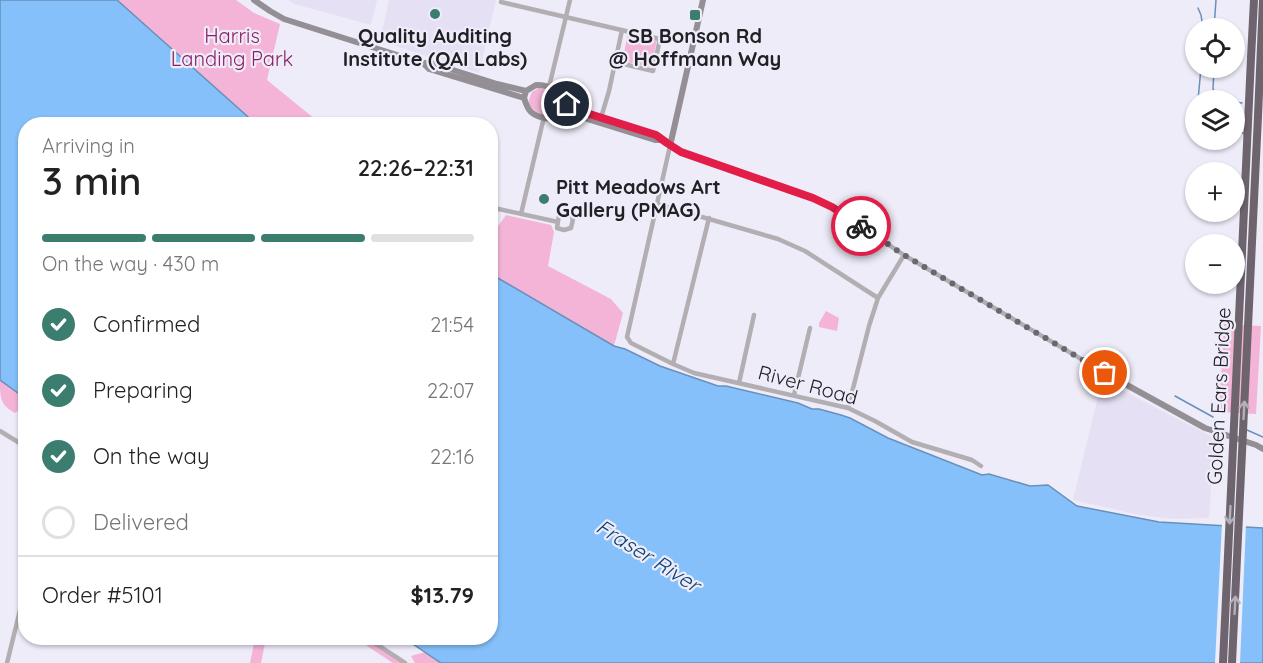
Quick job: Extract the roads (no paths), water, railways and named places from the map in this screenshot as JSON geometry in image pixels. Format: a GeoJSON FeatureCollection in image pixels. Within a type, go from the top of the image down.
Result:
{"type":"FeatureCollection","features":[{"type":"Feature","properties":{"kind":"highway"},"geometry":{"type":"LineString","coordinates":[[1256,58],[1263,0]]}},
{"type":"Feature","properties":{"kind":"highway"},"geometry":{"type":"LineString","coordinates":[[1253,2],[1256,58]]}},
{"type":"Feature","properties":{"kind":"highway","name":"Golden Ears Bridge"},"geometry":{"type":"LineString","coordinates":[[1223,663],[1256,58]]}},
{"type":"Feature","properties":{"kind":"highway","name":"Golden Ears Bridge"},"geometry":{"type":"LineString","coordinates":[[1232,663],[1256,58]]}},
{"type":"Feature","properties":{"kind":"street"},"geometry":{"type":"LineString","coordinates":[[254,0],[284,19],[422,63],[429,69],[525,94]]}},
{"type":"Feature","properties":{"kind":"street"},"geometry":{"type":"LineString","coordinates":[[549,87],[570,0]]}},
{"type":"Feature","properties":{"kind":"street"},"geometry":{"type":"LineString","coordinates":[[703,0],[657,204],[767,235],[806,251],[878,298]]}},
{"type":"Feature","properties":{"kind":"street"},"geometry":{"type":"LineString","coordinates":[[501,2],[660,39],[653,71],[615,62]]}},
{"type":"Feature","properties":{"kind":"street"},"geometry":{"type":"LineString","coordinates":[[600,120],[609,91],[622,30]]}},
{"type":"Feature","properties":{"kind":"street"},"geometry":{"type":"LineString","coordinates":[[525,94],[536,85],[549,87],[560,92],[567,104],[600,120],[655,140],[661,140],[681,152],[813,198],[832,207],[904,255],[1105,373],[1205,428],[1263,449]]}},
{"type":"Feature","properties":{"kind":"street"},"geometry":{"type":"LineString","coordinates":[[525,94],[531,112],[544,117],[555,119],[564,114],[571,114],[600,120]]}},
{"type":"Feature","properties":{"kind":"street"},"geometry":{"type":"LineString","coordinates":[[564,114],[567,104]]}},
{"type":"Feature","properties":{"kind":"street"},"geometry":{"type":"LineString","coordinates":[[521,214],[544,117]]}},
{"type":"Feature","properties":{"kind":"street","name":"River Road"},"geometry":{"type":"LineString","coordinates":[[657,204],[627,337],[631,343],[673,364],[707,376],[848,408],[912,442],[972,460],[981,466]]}},
{"type":"Feature","properties":{"kind":"street"},"geometry":{"type":"LineString","coordinates":[[498,209],[558,222]]}},
{"type":"Feature","properties":{"kind":"street"},"geometry":{"type":"LineString","coordinates":[[673,364],[709,218]]}},
{"type":"Feature","properties":{"kind":"street"},"geometry":{"type":"LineString","coordinates":[[848,408],[878,298],[904,255]]}},
{"type":"Feature","properties":{"kind":"street"},"geometry":{"type":"LineString","coordinates":[[739,383],[754,315]]}},
{"type":"Feature","properties":{"kind":"street"},"geometry":{"type":"LineString","coordinates":[[794,395],[810,328]]}},
{"type":"Feature","properties":{"kind":"street"},"geometry":{"type":"LineString","coordinates":[[0,430],[18,442]]}},
{"type":"Feature","properties":{"kind":"street"},"geometry":{"type":"LineString","coordinates":[[7,663],[18,618]]}},
{"type":"Feature","properties":{"kind":"street"},"geometry":{"type":"LineString","coordinates":[[378,645],[405,663]]}},
{"type":"Feature","properties":{"kind":"water"},"geometry":{"type":"Polygon","coordinates":[[[0,0],[117,0],[248,117],[18,117],[18,393],[0,380],[0,0]]]}},
{"type":"Feature","properties":{"kind":"water","name":"Fraser River"},"geometry":{"type":"Polygon","coordinates":[[[498,278],[614,346],[660,366],[718,386],[798,403],[812,409],[850,418],[888,438],[982,475],[989,474],[1030,486],[1048,485],[1077,506],[1159,522],[1263,528],[1263,663],[441,663],[414,645],[498,645],[498,278]]]}},
{"type":"Feature","properties":{"kind":"waterway"},"geometry":{"type":"LineString","coordinates":[[1215,18],[1216,0]]}},
{"type":"Feature","properties":{"kind":"waterway"},"geometry":{"type":"LineString","coordinates":[[1198,8],[1201,18]]}},
{"type":"Feature","properties":{"kind":"waterway"},"geometry":{"type":"LineString","coordinates":[[1199,90],[1200,78]]}},
{"type":"Feature","properties":{"kind":"waterway"},"geometry":{"type":"LineString","coordinates":[[1214,78],[1214,90]]}},
{"type":"Feature","properties":{"kind":"waterway"},"geometry":{"type":"LineString","coordinates":[[1175,396],[1213,417]]}},
{"type":"Feature","properties":{"kind":"waterway"},"geometry":{"type":"LineString","coordinates":[[1247,430],[1263,437]]}},
{"type":"Feature","properties":{"kind":"place","name":"Quality Auditing Institute (QAI Labs)"},"geometry":{"type":"Point","coordinates":[435,14]}},
{"type":"Feature","properties":{"kind":"place","name":"SB Bonson Rd @ Hoffmann Way"},"geometry":{"type":"Point","coordinates":[695,15]}},
{"type":"Feature","properties":{"kind":"place","name":"Pitt Meadows Art Gallery (PMAG)"},"geometry":{"type":"Point","coordinates":[544,199]}},
{"type":"Feature","properties":{"kind":"park label","name":"Harris Landing Park"},"geometry":{"type":"Point","coordinates":[232,48]}}]}
